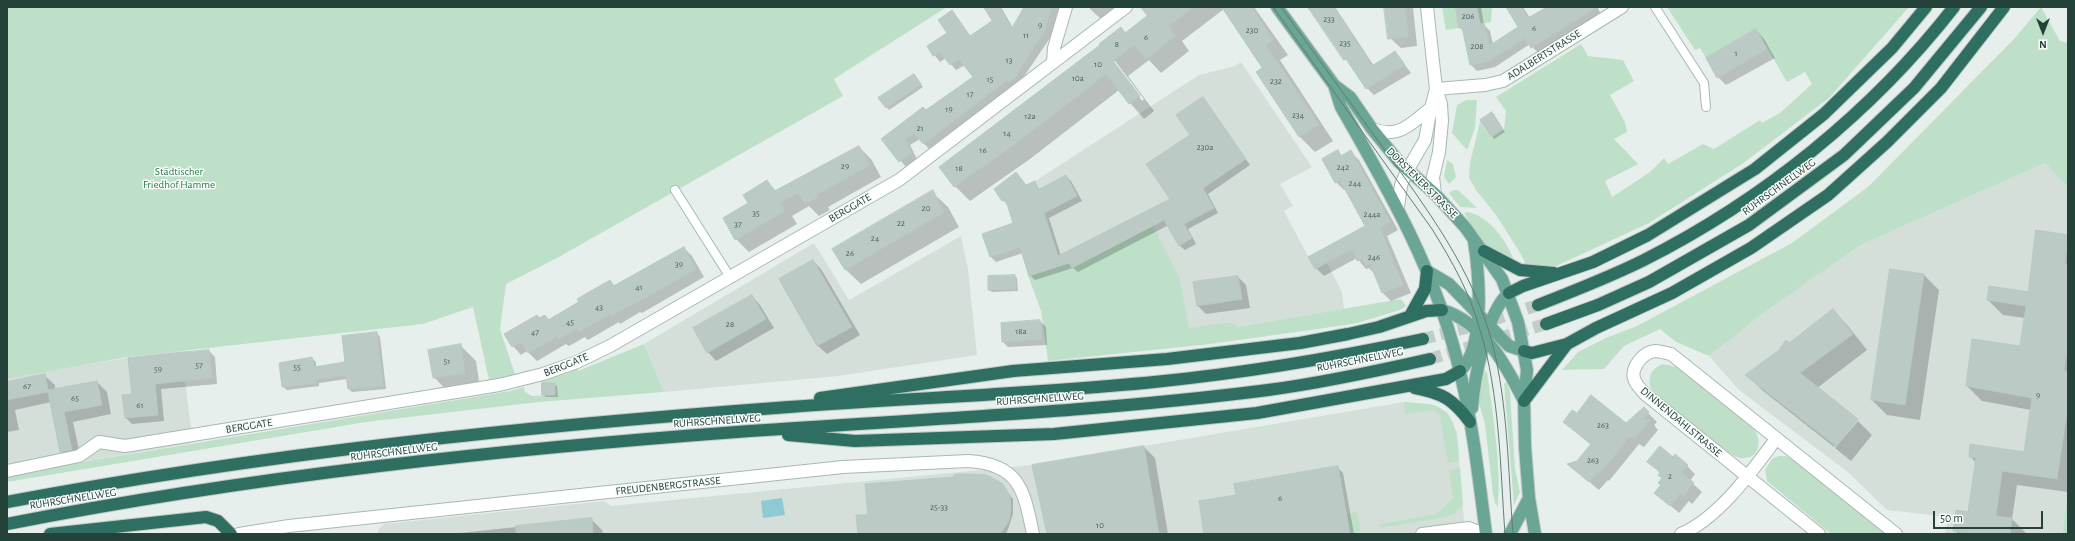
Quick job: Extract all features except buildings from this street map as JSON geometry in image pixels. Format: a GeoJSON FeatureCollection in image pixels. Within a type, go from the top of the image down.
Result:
{"type":"FeatureCollection","features":[{"type":"Feature","properties":{"kind":"highway"},"geometry":{"type":"LineString","coordinates":[[1509,293],[1523,286],[1593,262],[1648,235],[1755,169],[1824,114],[1892,48],[1926,7]]}},
{"type":"Feature","properties":{"kind":"highway","name":"RUHRSCHNELLWEG"},"geometry":{"type":"LineString","coordinates":[[1538,305],[1592,284],[1645,259],[1682,239],[1744,201],[1813,152],[1882,88],[1934,33],[1954,7]]}},
{"type":"Feature","properties":{"kind":"highway","name":"RUHRSCHNELLWEG"},"geometry":{"type":"LineString","coordinates":[[1546,324],[1598,305],[1649,282],[1749,225],[1844,155],[1914,88],[1981,7]]}},
{"type":"Feature","properties":{"kind":"highway"},"geometry":{"type":"LineString","coordinates":[[1524,351],[1532,353],[1567,344],[1596,328],[1672,294],[1751,248],[1828,195],[1887,142],[1941,88],[2004,7]]}},
{"type":"Feature","properties":{"kind":"highway"},"geometry":{"type":"LineString","coordinates":[[1484,251],[1520,270],[1559,273]]}},
{"type":"Feature","properties":{"kind":"highway"},"geometry":{"type":"LineString","coordinates":[[1410,316],[1424,289],[1427,271]]}},
{"type":"Feature","properties":{"kind":"highway"},"geometry":{"type":"LineString","coordinates":[[726,412],[919,383],[1005,372],[1166,359],[1248,350],[1348,334],[1379,327],[1434,309],[1442,310]]}},
{"type":"Feature","properties":{"kind":"highway","name":"RUHRSCHNELLWEG"},"geometry":{"type":"LineString","coordinates":[[7,502],[86,487],[239,463],[388,443],[726,412],[1154,382],[1267,368],[1349,355],[1423,339]]}},
{"type":"Feature","properties":{"kind":"highway"},"geometry":{"type":"LineString","coordinates":[[1524,401],[1567,344]]}},
{"type":"Feature","properties":{"kind":"highway","name":"RUHRSCHNELLWEG"},"geometry":{"type":"LineString","coordinates":[[7,524],[270,481],[543,448],[748,432],[1085,409],[1270,390],[1376,372],[1430,359]]}},
{"type":"Feature","properties":{"kind":"highway"},"geometry":{"type":"LineString","coordinates":[[748,432],[855,441],[1054,434],[1257,413],[1408,387],[1446,379],[1460,371]]}},
{"type":"Feature","properties":{"kind":"highway"},"geometry":{"type":"LineString","coordinates":[[1408,387],[1430,391],[1447,397],[1460,408],[1470,422]]}},
{"type":"Feature","properties":{"kind":"highway"},"geometry":{"type":"LineString","coordinates":[[50,534],[206,517],[218,521],[231,534]]}},
{"type":"Feature","properties":{"kind":"main road","name":"DORSTENER STRASSE"},"geometry":{"type":"LineString","coordinates":[[1277,7],[1334,85],[1350,98],[1372,129],[1407,171],[1435,194],[1484,251],[1509,293],[1518,322],[1527,370],[1524,401],[1529,498],[1535,534]]}},
{"type":"Feature","properties":{"kind":"main road","name":"DORSTENER STRASSE"},"geometry":{"type":"LineString","coordinates":[[1334,85],[1341,107],[1414,238],[1442,310],[1460,371],[1470,422],[1486,534]]}},
{"type":"Feature","properties":{"kind":"main road"},"geometry":{"type":"LineString","coordinates":[[1460,371],[1465,366],[1471,354],[1480,297],[1479,269],[1474,240]]}},
{"type":"Feature","properties":{"kind":"main road"},"geometry":{"type":"LineString","coordinates":[[1427,271],[1449,284],[1509,346],[1524,351]]}},
{"type":"Feature","properties":{"kind":"main road"},"geometry":{"type":"LineString","coordinates":[[1470,422],[1474,388],[1492,316],[1502,299],[1509,293]]}},
{"type":"Feature","properties":{"kind":"main road"},"geometry":{"type":"LineString","coordinates":[[1442,310],[1461,317],[1486,340],[1506,366],[1524,401]]}},
{"type":"Feature","properties":{"kind":"main road"},"geometry":{"type":"LineString","coordinates":[[1510,534],[1529,498]]}},
{"type":"Feature","properties":{"kind":"street"},"geometry":{"type":"LineString","coordinates":[[1053,63],[1054,48],[1066,7]]}},
{"type":"Feature","properties":{"kind":"street","name":"BERGGATE"},"geometry":{"type":"LineString","coordinates":[[7,471],[79,456],[99,442],[125,446],[458,392],[543,374],[577,362],[610,346],[900,180],[1126,7]]}},
{"type":"Feature","properties":{"kind":"street"},"geometry":{"type":"LineString","coordinates":[[1427,7],[1436,89],[1441,104],[1442,121],[1439,152],[1433,177],[1435,194]]}},
{"type":"Feature","properties":{"kind":"street","name":"ADALBERTSTRASSE"},"geometry":{"type":"LineString","coordinates":[[1436,89],[1485,85],[1503,81],[1622,7]]}},
{"type":"Feature","properties":{"kind":"street"},"geometry":{"type":"LineString","coordinates":[[1398,207],[1401,185],[1407,171],[1425,140],[1430,121],[1430,108],[1436,89]]}},
{"type":"Feature","properties":{"kind":"street"},"geometry":{"type":"LineString","coordinates":[[1372,129],[1384,134],[1393,133],[1409,125],[1430,108]]}},
{"type":"Feature","properties":{"kind":"street","name":"DINNENDAHLSTRASSE"},"geometry":{"type":"LineString","coordinates":[[1819,534],[1645,394],[1634,381],[1633,370],[1646,354],[1655,351],[1671,354],[1896,534]]}},
{"type":"Feature","properties":{"kind":"street"},"geometry":{"type":"LineString","coordinates":[[1681,534],[1692,529],[1715,510],[1747,477],[1776,439]]}},
{"type":"Feature","properties":{"kind":"street","name":"FREUDENBERGSTRASSE"},"geometry":{"type":"LineString","coordinates":[[239,534],[843,467],[968,460],[983,462],[1000,468],[1021,486],[1026,497],[1033,534]]}},
{"type":"Feature","properties":{"kind":"street"},"geometry":{"type":"LineString","coordinates":[[1422,534],[1469,528],[1486,534]]}},
{"type":"Feature","properties":{"kind":"lane"},"geometry":{"type":"LineString","coordinates":[[1655,7],[1704,83],[1706,107]]}},
{"type":"Feature","properties":{"kind":"lane"},"geometry":{"type":"LineString","coordinates":[[676,190],[730,276]]}},
{"type":"Feature","properties":{"kind":"shaded area"},"geometry":{"type":"Polygon","coordinates":[[[1241,62],[1312,167],[1280,184],[1293,206],[1284,211],[1315,269],[1327,263],[1342,292],[1344,309],[1236,327],[1231,322],[1188,329],[1180,279],[1072,268],[1064,254],[1061,266],[1028,275],[1006,200],[1199,75],[1235,66],[1241,62]]]}},
{"type":"Feature","properties":{"kind":"shaded area"},"geometry":{"type":"Polygon","coordinates":[[[2045,163],[2068,187],[2068,493],[2062,534],[1945,534],[1948,517],[1887,510],[1849,473],[1739,390],[1709,356],[1768,310],[1861,245],[2045,163]]]}},
{"type":"Feature","properties":{"kind":"shaded area"},"geometry":{"type":"Polygon","coordinates":[[[961,236],[968,269],[977,355],[838,376],[664,392],[644,344],[814,243],[849,300],[961,236]]]}},
{"type":"Feature","properties":{"kind":"shaded area"},"geometry":{"type":"Polygon","coordinates":[[[185,349],[189,380],[185,381],[193,443],[7,476],[7,379],[82,365],[185,349]]]}},
{"type":"Feature","properties":{"kind":"shaded area"},"geometry":{"type":"Polygon","coordinates":[[[1404,402],[1434,405],[1448,413],[1457,433],[1465,534],[378,534],[378,530],[384,524],[604,501],[611,506],[1032,465],[1404,402]]]}},
{"type":"Feature","properties":{"kind":"green space","name":"Städtischer Friedhof Hamme"},"geometry":{"type":"Polygon","coordinates":[[[7,7],[947,7],[834,79],[843,96],[557,258],[506,284],[500,329],[515,374],[489,380],[473,307],[423,324],[127,357],[7,379],[7,7]]]}},
{"type":"Feature","properties":{"kind":"green space"},"geometry":{"type":"Polygon","coordinates":[[[1442,7],[1492,7],[1491,22],[1446,30],[1442,7]]]}},
{"type":"Feature","properties":{"kind":"green space"},"geometry":{"type":"Polygon","coordinates":[[[1667,7],[1909,7],[1829,98],[1742,164],[1649,223],[1554,267],[1526,264],[1496,215],[1476,190],[1469,178],[1470,163],[1480,122],[1491,138],[1504,129],[1506,111],[1496,97],[1581,44],[1588,56],[1623,60],[1634,81],[1610,95],[1625,122],[1627,132],[1614,139],[1638,164],[1605,181],[1612,197],[1650,172],[1664,158],[1668,164],[1703,144],[1714,149],[1760,120],[1762,123],[1780,113],[1812,84],[1805,72],[1787,82],[1756,29],[1706,58],[1700,48],[1695,50],[1667,7]]]}},
{"type":"Feature","properties":{"kind":"green space"},"geometry":{"type":"Polygon","coordinates":[[[2041,7],[2060,41],[2068,43],[2068,187],[2045,163],[1861,245],[1768,310],[1709,356],[1676,342],[1660,329],[1624,346],[1604,369],[1562,370],[1578,352],[1606,338],[1637,326],[1792,243],[1868,187],[2014,39],[2041,7]]]}},
{"type":"Feature","properties":{"kind":"green space"},"geometry":{"type":"Polygon","coordinates":[[[1466,100],[1477,100],[1475,128],[1467,150],[1452,133],[1457,105],[1466,100]]]}},
{"type":"Feature","properties":{"kind":"green space"},"geometry":{"type":"Polygon","coordinates":[[[1447,160],[1453,164],[1456,177],[1449,184],[1444,177],[1447,160]]]}},
{"type":"Feature","properties":{"kind":"green space"},"geometry":{"type":"Polygon","coordinates":[[[1454,190],[1458,190],[1477,208],[1460,207],[1449,193],[1454,190]]]}},
{"type":"Feature","properties":{"kind":"green space"},"geometry":{"type":"Polygon","coordinates":[[[1468,212],[1483,219],[1496,230],[1507,245],[1514,260],[1487,248],[1464,213],[1468,212]]]}},
{"type":"Feature","properties":{"kind":"green space"},"geometry":{"type":"Polygon","coordinates":[[[1153,226],[1180,279],[1189,328],[1231,322],[1237,327],[1401,299],[1406,306],[1400,310],[1357,323],[1318,329],[1210,344],[1048,361],[1041,311],[1028,275],[1060,266],[1064,253],[1072,268],[1153,226]]]}},
{"type":"Feature","properties":{"kind":"green space"},"geometry":{"type":"Polygon","coordinates":[[[644,344],[664,392],[539,402],[366,422],[7,482],[7,476],[34,470],[510,391],[524,387],[525,392],[532,396],[555,395],[555,383],[542,383],[541,381],[578,368],[578,371],[644,344]]]}},
{"type":"Feature","properties":{"kind":"green space"},"geometry":{"type":"Polygon","coordinates":[[[1663,364],[1677,367],[1754,429],[1759,442],[1755,453],[1746,458],[1739,458],[1732,455],[1653,393],[1650,384],[1650,376],[1655,369],[1663,364]]]}},
{"type":"Feature","properties":{"kind":"green space"},"geometry":{"type":"Polygon","coordinates":[[[1483,371],[1487,372],[1496,439],[1499,490],[1498,507],[1495,503],[1493,494],[1485,424],[1478,400],[1483,371]]]}},
{"type":"Feature","properties":{"kind":"green space"},"geometry":{"type":"Polygon","coordinates":[[[1504,383],[1507,383],[1510,392],[1515,469],[1520,492],[1514,505],[1504,383]]]}},
{"type":"Feature","properties":{"kind":"green space"},"geometry":{"type":"Polygon","coordinates":[[[1404,402],[1433,405],[1447,414],[1452,420],[1455,428],[1459,461],[1448,463],[1440,415],[1432,410],[1405,414],[1404,402]]]}},
{"type":"Feature","properties":{"kind":"green space"},"geometry":{"type":"Polygon","coordinates":[[[1779,456],[1786,456],[1792,459],[1886,534],[1831,534],[1767,481],[1765,470],[1772,459],[1779,456]]]}},
{"type":"Feature","properties":{"kind":"green space"},"geometry":{"type":"Polygon","coordinates":[[[1460,467],[1463,504],[1455,513],[1446,517],[1381,528],[1380,524],[1436,514],[1453,498],[1449,471],[1460,467]]]}},
{"type":"Feature","properties":{"kind":"green space"},"geometry":{"type":"Polygon","coordinates":[[[2068,493],[2068,534],[2062,534],[2068,493]]]}},
{"type":"Feature","properties":{"kind":"green space"},"geometry":{"type":"Polygon","coordinates":[[[1357,512],[1361,531],[1350,534],[1346,514],[1357,512]]]}},
{"type":"Feature","properties":{"kind":"water"},"geometry":{"type":"Polygon","coordinates":[[[782,498],[785,515],[763,518],[761,501],[782,498]]]}},
{"type":"Feature","properties":{"kind":"tunnel"},"geometry":{"type":"LineString","coordinates":[[1423,339],[1481,324],[1538,305]]}},
{"type":"Feature","properties":{"kind":"tunnel"},"geometry":{"type":"LineString","coordinates":[[1430,359],[1546,324]]}},
{"type":"Feature","properties":{"kind":"tram line"},"geometry":{"type":"LineString","coordinates":[[1273,7],[1432,229],[1447,253],[1466,290],[1476,316],[1487,355],[1492,380],[1498,431],[1505,534]]}},
{"type":"Feature","properties":{"kind":"tram line"},"geometry":{"type":"LineString","coordinates":[[1281,7],[1415,192],[1446,240],[1473,289],[1492,342],[1501,389],[1507,437],[1513,534]]}}]}
